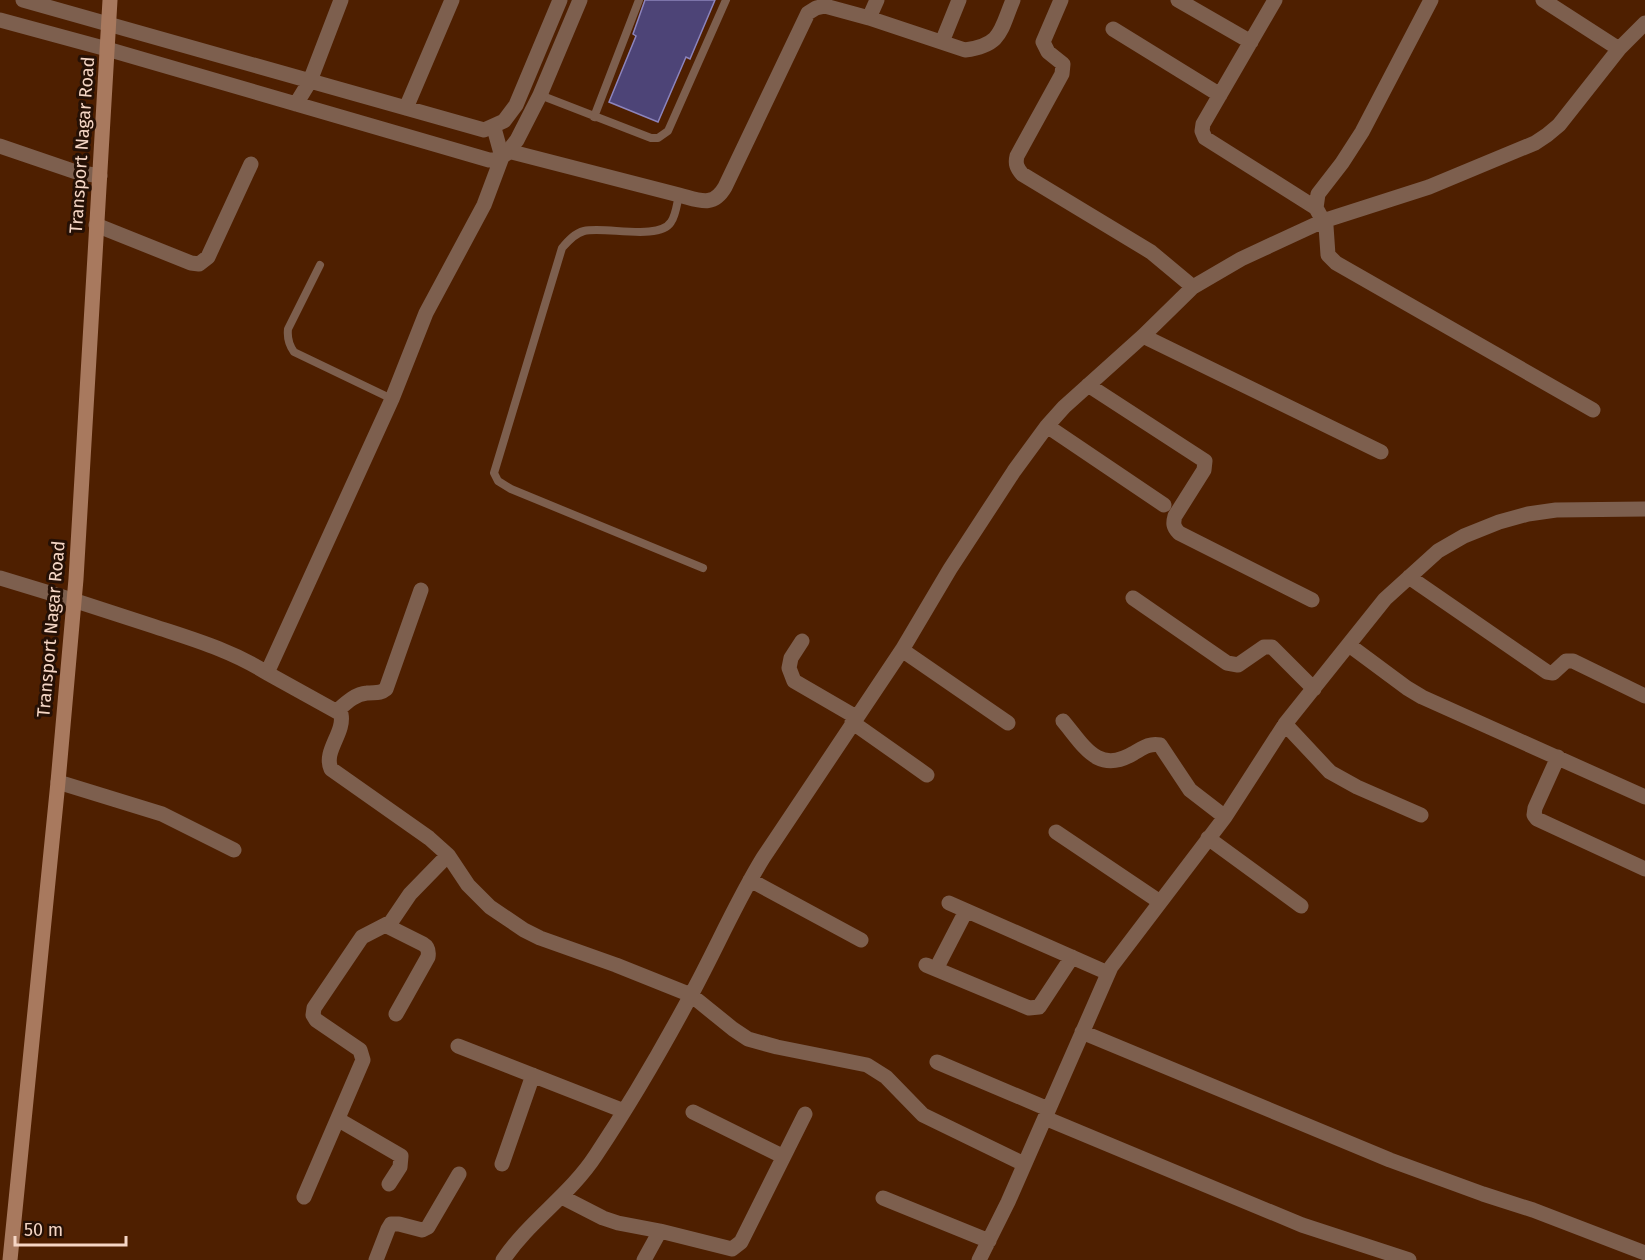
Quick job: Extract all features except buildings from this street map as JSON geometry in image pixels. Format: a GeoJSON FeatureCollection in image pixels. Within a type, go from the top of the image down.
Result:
{"type":"FeatureCollection","features":[{"type":"Feature","properties":{"kind":"street"},"geometry":{"type":"LineString","coordinates":[[23,0],[478,130],[494,128],[504,121],[516,105],[560,0]]}},
{"type":"Feature","properties":{"kind":"street","name":"Transport Nagar Road"},"geometry":{"type":"LineString","coordinates":[[10,1260],[58,782],[73,599],[110,0]]}},
{"type":"Feature","properties":{"kind":"street"},"geometry":{"type":"LineString","coordinates":[[296,104],[310,81],[341,0]]}},
{"type":"Feature","properties":{"kind":"street"},"geometry":{"type":"LineString","coordinates":[[406,108],[452,0]]}},
{"type":"Feature","properties":{"kind":"street"},"geometry":{"type":"LineString","coordinates":[[267,673],[392,399],[426,313],[484,205],[505,154],[517,140],[540,95],[580,0]]}},
{"type":"Feature","properties":{"kind":"street"},"geometry":{"type":"LineString","coordinates":[[869,18],[877,0]]}},
{"type":"Feature","properties":{"kind":"street"},"geometry":{"type":"LineString","coordinates":[[942,42],[959,0]]}},
{"type":"Feature","properties":{"kind":"street"},"geometry":{"type":"LineString","coordinates":[[0,20],[489,160],[505,154],[704,201],[720,196],[808,13],[825,6],[965,50],[992,44],[999,35],[1013,0]]}},
{"type":"Feature","properties":{"kind":"street"},"geometry":{"type":"LineString","coordinates":[[1061,0],[1043,42],[1048,52],[1063,64],[1062,74],[1017,156],[1017,168],[1022,174],[1151,252],[1193,287]]}},
{"type":"Feature","properties":{"kind":"street"},"geometry":{"type":"LineString","coordinates":[[1178,0],[1251,42]]}},
{"type":"Feature","properties":{"kind":"street"},"geometry":{"type":"LineString","coordinates":[[1275,0],[1203,124],[1202,131],[1205,138],[1319,215],[1328,231],[1326,249],[1330,259],[1593,410]]}},
{"type":"Feature","properties":{"kind":"street"},"geometry":{"type":"LineString","coordinates":[[1319,215],[1318,194],[1362,132],[1431,0]]}},
{"type":"Feature","properties":{"kind":"street"},"geometry":{"type":"LineString","coordinates":[[1543,0],[1619,49]]}},
{"type":"Feature","properties":{"kind":"street"},"geometry":{"type":"LineString","coordinates":[[503,1260],[522,1235],[562,1197],[588,1168],[691,995],[750,880],[902,650],[1014,471],[1064,407],[1143,336],[1193,287],[1319,215],[1429,187],[1534,143],[1547,135],[1619,49],[1645,23]]}},
{"type":"Feature","properties":{"kind":"street"},"geometry":{"type":"LineString","coordinates":[[1113,28],[1220,95]]}},
{"type":"Feature","properties":{"kind":"street"},"geometry":{"type":"LineString","coordinates":[[494,128],[505,154]]}},
{"type":"Feature","properties":{"kind":"street"},"geometry":{"type":"LineString","coordinates":[[0,146],[76,172],[100,176]]}},
{"type":"Feature","properties":{"kind":"street"},"geometry":{"type":"LineString","coordinates":[[96,225],[191,263],[199,264],[208,257],[250,164]]}},
{"type":"Feature","properties":{"kind":"street"},"geometry":{"type":"LineString","coordinates":[[1143,336],[1381,452]]}},
{"type":"Feature","properties":{"kind":"street"},"geometry":{"type":"LineString","coordinates":[[1088,385],[1205,461],[1204,470],[1175,516],[1173,523],[1179,533],[1312,600]]}},
{"type":"Feature","properties":{"kind":"street"},"geometry":{"type":"LineString","coordinates":[[1047,426],[1164,505]]}},
{"type":"Feature","properties":{"kind":"street"},"geometry":{"type":"LineString","coordinates":[[979,1260],[1111,967],[1225,817],[1286,724],[1385,599],[1438,551],[1464,536],[1499,522],[1528,514],[1556,510],[1645,509]]}},
{"type":"Feature","properties":{"kind":"street"},"geometry":{"type":"LineString","coordinates":[[1409,577],[1547,672],[1553,673],[1566,661],[1573,661],[1645,696]]}},
{"type":"Feature","properties":{"kind":"street"},"geometry":{"type":"LineString","coordinates":[[0,578],[73,599],[228,652],[245,659],[337,711],[343,719],[328,761],[331,769],[394,812],[448,855],[468,885],[506,919],[540,938],[616,964],[691,995],[748,1039],[777,1047],[855,1061],[876,1069],[923,1115],[1024,1164]]}},
{"type":"Feature","properties":{"kind":"street"},"geometry":{"type":"LineString","coordinates":[[337,711],[352,698],[367,693],[381,693],[385,690],[421,590]]}},
{"type":"Feature","properties":{"kind":"street"},"geometry":{"type":"LineString","coordinates":[[1133,598],[1227,663],[1238,665],[1264,647],[1272,647],[1314,689]]}},
{"type":"Feature","properties":{"kind":"street"},"geometry":{"type":"LineString","coordinates":[[802,641],[791,658],[789,668],[794,681],[854,720],[927,775]]}},
{"type":"Feature","properties":{"kind":"street"},"geometry":{"type":"LineString","coordinates":[[1349,645],[1422,697],[1645,797]]}},
{"type":"Feature","properties":{"kind":"street"},"geometry":{"type":"LineString","coordinates":[[902,650],[1008,723]]}},
{"type":"Feature","properties":{"kind":"street"},"geometry":{"type":"LineString","coordinates":[[1063,722],[1093,756],[1102,761],[1119,760],[1152,744],[1165,751],[1190,790],[1225,817]]}},
{"type":"Feature","properties":{"kind":"street"},"geometry":{"type":"LineString","coordinates":[[1286,724],[1330,772],[1357,787],[1421,815]]}},
{"type":"Feature","properties":{"kind":"street"},"geometry":{"type":"LineString","coordinates":[[1558,757],[1535,808],[1534,815],[1537,819],[1645,869]]}},
{"type":"Feature","properties":{"kind":"street"},"geometry":{"type":"LineString","coordinates":[[58,782],[162,814],[234,850]]}},
{"type":"Feature","properties":{"kind":"street"},"geometry":{"type":"LineString","coordinates":[[1056,832],[1160,902]]}},
{"type":"Feature","properties":{"kind":"street"},"geometry":{"type":"LineString","coordinates":[[1208,838],[1301,906]]}},
{"type":"Feature","properties":{"kind":"street"},"geometry":{"type":"LineString","coordinates":[[304,1197],[361,1068],[362,1054],[360,1050],[316,1020],[313,1015],[314,1008],[362,937],[387,926],[410,894],[448,855]]}},
{"type":"Feature","properties":{"kind":"street"},"geometry":{"type":"LineString","coordinates":[[750,880],[861,940]]}},
{"type":"Feature","properties":{"kind":"street"},"geometry":{"type":"LineString","coordinates":[[949,903],[1108,974]]}},
{"type":"Feature","properties":{"kind":"street"},"geometry":{"type":"LineString","coordinates":[[966,911],[931,967],[1029,1008],[1034,1008],[1042,1003],[1072,957]]}},
{"type":"Feature","properties":{"kind":"street"},"geometry":{"type":"LineString","coordinates":[[387,926],[427,946],[429,952],[396,1014]]}},
{"type":"Feature","properties":{"kind":"street"},"geometry":{"type":"LineString","coordinates":[[1082,1032],[1390,1160],[1533,1210],[1645,1253]]}},
{"type":"Feature","properties":{"kind":"street"},"geometry":{"type":"LineString","coordinates":[[458,1046],[624,1111]]}},
{"type":"Feature","properties":{"kind":"street"},"geometry":{"type":"LineString","coordinates":[[937,1062],[1046,1113],[1302,1225],[1409,1260]]}},
{"type":"Feature","properties":{"kind":"street"},"geometry":{"type":"LineString","coordinates":[[502,1164],[533,1075]]}},
{"type":"Feature","properties":{"kind":"street"},"geometry":{"type":"LineString","coordinates":[[693,1112],[782,1156]]}},
{"type":"Feature","properties":{"kind":"street"},"geometry":{"type":"LineString","coordinates":[[562,1197],[603,1218],[628,1226],[660,1231],[732,1249],[741,1242],[805,1114]]}},
{"type":"Feature","properties":{"kind":"street"},"geometry":{"type":"LineString","coordinates":[[339,1120],[401,1156],[400,1167],[389,1184]]}},
{"type":"Feature","properties":{"kind":"street"},"geometry":{"type":"LineString","coordinates":[[376,1260],[391,1224],[422,1230],[428,1227],[459,1174]]}},
{"type":"Feature","properties":{"kind":"street"},"geometry":{"type":"LineString","coordinates":[[883,1198],[989,1241]]}},
{"type":"Feature","properties":{"kind":"street"},"geometry":{"type":"LineString","coordinates":[[644,1260],[660,1231]]}},
{"type":"Feature","properties":{"kind":"lane"},"geometry":{"type":"LineString","coordinates":[[594,117],[639,0]]}},
{"type":"Feature","properties":{"kind":"lane"},"geometry":{"type":"LineString","coordinates":[[540,95],[651,138],[663,136],[668,131],[726,0]]}},
{"type":"Feature","properties":{"kind":"lane"},"geometry":{"type":"LineString","coordinates":[[679,195],[672,221],[666,228],[648,231],[583,231],[571,238],[562,248],[494,473],[498,480],[511,489],[703,568]]}},
{"type":"Feature","properties":{"kind":"lane"},"geometry":{"type":"LineString","coordinates":[[320,265],[288,329],[288,341],[294,352],[392,399]]}}]}
